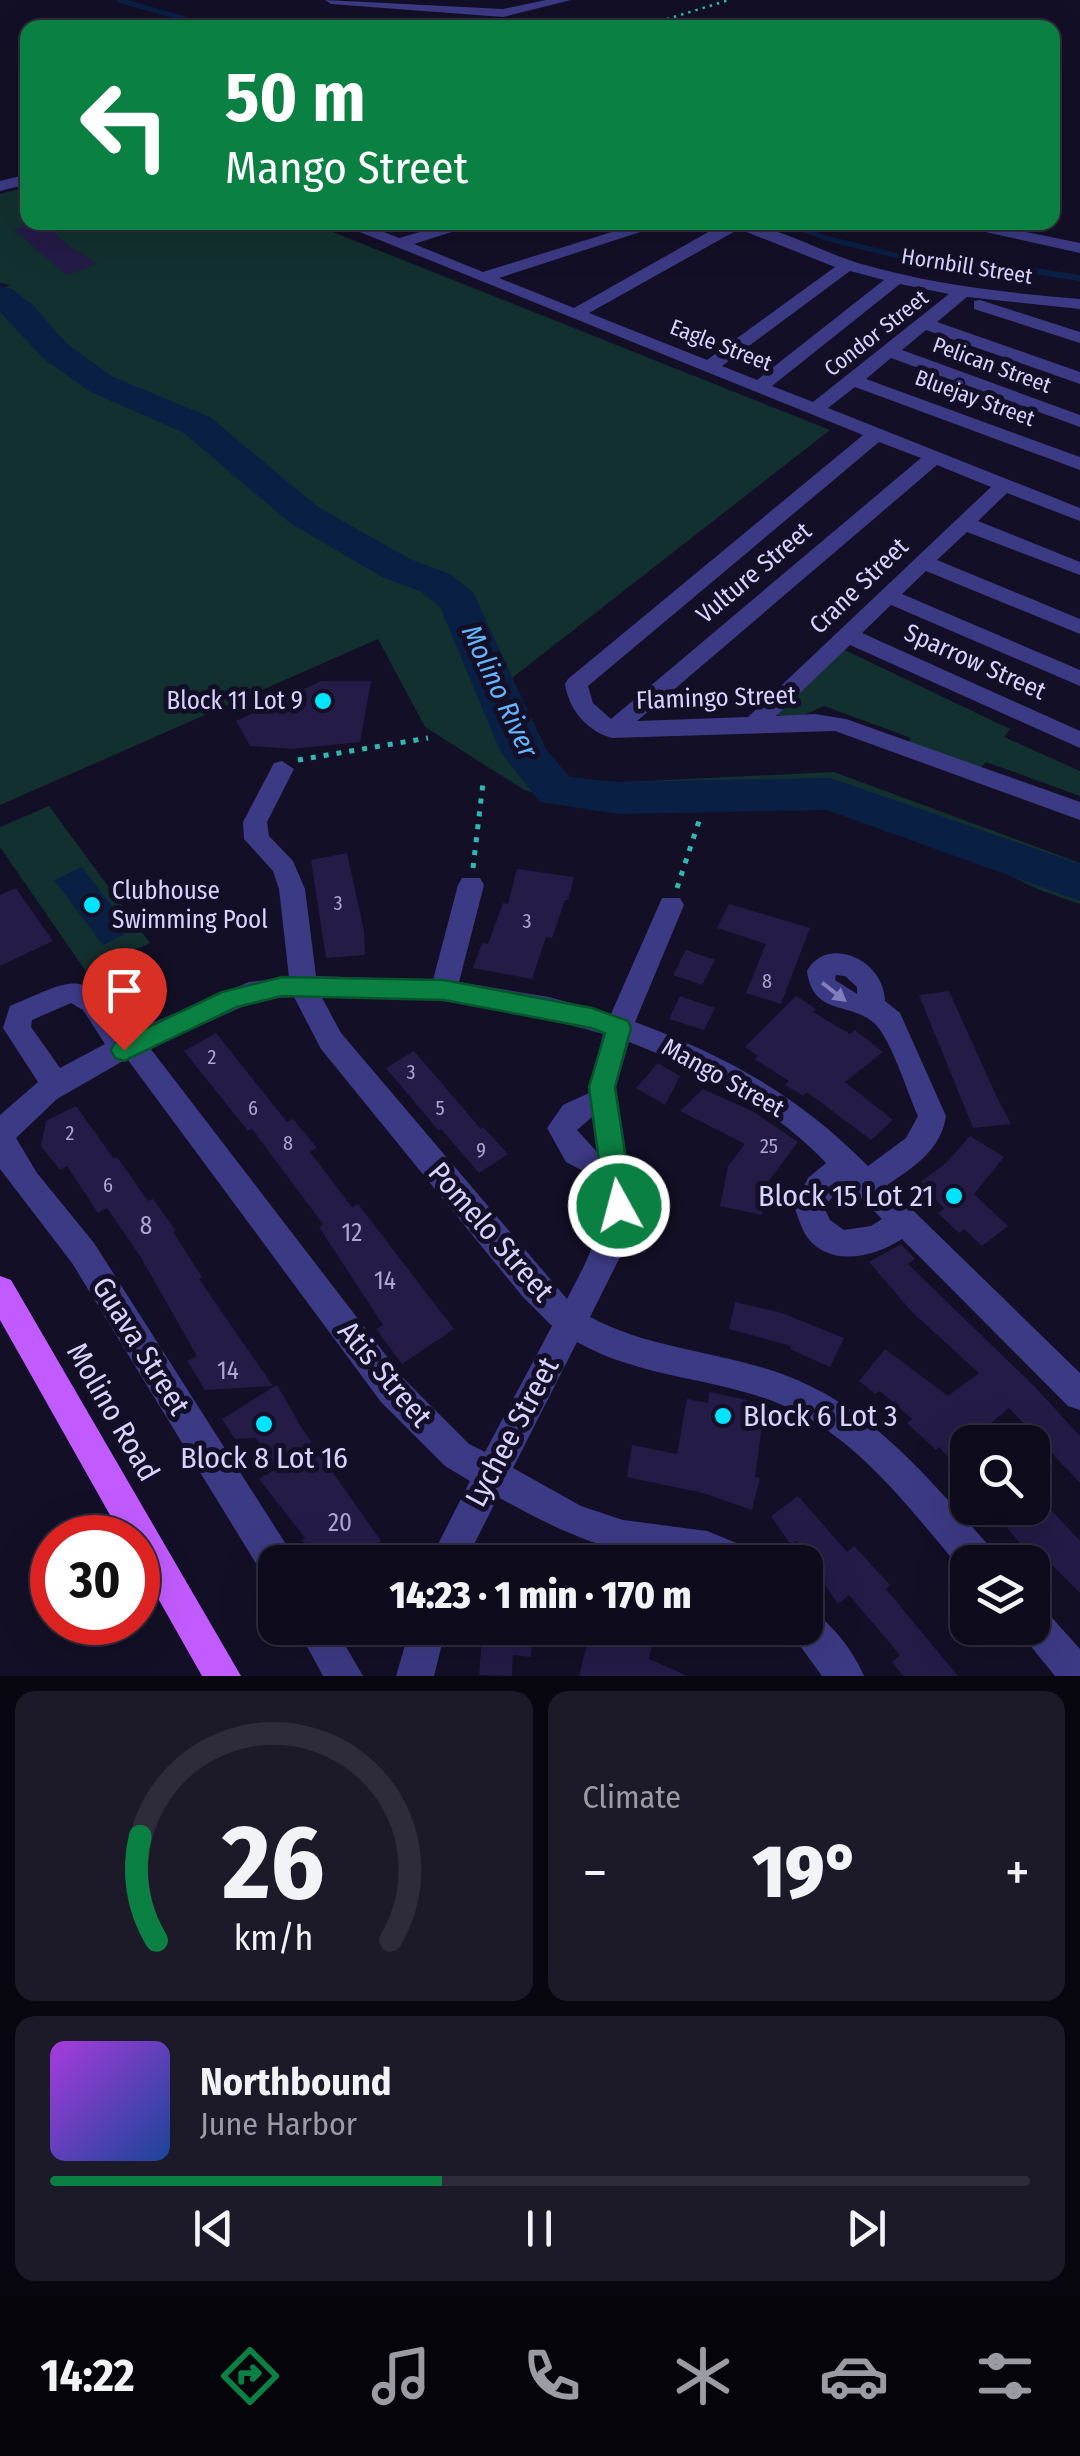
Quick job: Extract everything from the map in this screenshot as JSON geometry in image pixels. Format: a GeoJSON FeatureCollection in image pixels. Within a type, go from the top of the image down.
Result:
{"type":"FeatureCollection","features":[{"type":"Feature","properties":{"kind":"main road","name":"Molino Road"},"geometry":{"type":"LineString","coordinates":[[0,1290],[222,1676]]}},
{"type":"Feature","properties":{"kind":"street"},"geometry":{"type":"LineString","coordinates":[[333,0],[503,13],[565,0]]}},
{"type":"Feature","properties":{"kind":"street","name":"Eagle Street"},"geometry":{"type":"LineString","coordinates":[[363,230],[1080,515]]}},
{"type":"Feature","properties":{"kind":"street"},"geometry":{"type":"LineString","coordinates":[[397,244],[447,230]]}},
{"type":"Feature","properties":{"kind":"street"},"geometry":{"type":"LineString","coordinates":[[481,278],[637,230]]}},
{"type":"Feature","properties":{"kind":"street"},"geometry":{"type":"LineString","coordinates":[[573,314],[724,230]]}},
{"type":"Feature","properties":{"kind":"street","name":"Hornbill Street"},"geometry":{"type":"LineString","coordinates":[[752,230],[848,264],[960,295],[1076,305]]}},
{"type":"Feature","properties":{"kind":"street"},"geometry":{"type":"LineString","coordinates":[[989,230],[1080,248]]}},
{"type":"Feature","properties":{"kind":"street"},"geometry":{"type":"LineString","coordinates":[[1027,230],[1080,240]]}},
{"type":"Feature","properties":{"kind":"street"},"geometry":{"type":"LineString","coordinates":[[709,367],[848,264]]}},
{"type":"Feature","properties":{"kind":"street"},"geometry":{"type":"LineString","coordinates":[[760,387],[898,278]]}},
{"type":"Feature","properties":{"kind":"street"},"geometry":{"type":"LineString","coordinates":[[960,295],[1080,338]]}},
{"type":"Feature","properties":{"kind":"street","name":"Condor Street"},"geometry":{"type":"LineString","coordinates":[[816,408],[960,295]]}},
{"type":"Feature","properties":{"kind":"street"},"geometry":{"type":"LineString","coordinates":[[924,323],[1080,378]]}},
{"type":"Feature","properties":{"kind":"street","name":"Pelican Street"},"geometry":{"type":"LineString","coordinates":[[888,351],[1080,421]]}},
{"type":"Feature","properties":{"kind":"street","name":"Bluejay Street"},"geometry":{"type":"LineString","coordinates":[[852,380],[1080,464]]}},
{"type":"Feature","properties":{"kind":"street","name":"Flamingo Street"},"geometry":{"type":"LineString","coordinates":[[875,435],[576,684],[577,696],[592,720],[612,730],[838,724],[1080,811]]}},
{"type":"Feature","properties":{"kind":"street","name":"Vulture Street"},"geometry":{"type":"LineString","coordinates":[[612,730],[933,458]]}},
{"type":"Feature","properties":{"kind":"street","name":"Crane Street"},"geometry":{"type":"LineString","coordinates":[[752,726],[1004,486]]}},
{"type":"Feature","properties":{"kind":"street"},"geometry":{"type":"LineString","coordinates":[[964,523],[1080,569]]}},
{"type":"Feature","properties":{"kind":"street"},"geometry":{"type":"LineString","coordinates":[[923,562],[1080,627]]}},
{"type":"Feature","properties":{"kind":"street"},"geometry":{"type":"LineString","coordinates":[[888,596],[1080,679]]}},
{"type":"Feature","properties":{"kind":"street","name":"Sparrow Street"},"geometry":{"type":"LineString","coordinates":[[847,635],[1080,740]]}},
{"type":"Feature","properties":{"kind":"street","name":"Pomelo Street"},"geometry":{"type":"LineString","coordinates":[[282,769],[255,822],[257,839],[284,867],[292,889],[303,988],[331,1041],[533,1286],[570,1322],[618,1347],[736,1374],[809,1401],[863,1438],[889,1462],[964,1545]]}},
{"type":"Feature","properties":{"kind":"street"},"geometry":{"type":"LineString","coordinates":[[444,990],[471,886]]}},
{"type":"Feature","properties":{"kind":"street","name":"Lychee Street"},"geometry":{"type":"LineString","coordinates":[[454,1545],[608,1248],[619,1206],[602,1087],[619,1028],[671,905]]}},
{"type":"Feature","properties":{"kind":"street","name":"Mango Street"},"geometry":{"type":"LineString","coordinates":[[0,1134],[15,1116],[56,1086],[245,994],[271,988],[444,990],[538,1005],[619,1028],[711,1065],[810,1128],[1080,1395]]}},
{"type":"Feature","properties":{"kind":"street","name":"Atis Street"},"geometry":{"type":"LineString","coordinates":[[8,1030],[20,1014],[68,992],[81,993],[129,1048],[393,1391],[456,1455],[572,1520],[600,1530],[685,1545]]}},
{"type":"Feature","properties":{"kind":"street"},"geometry":{"type":"LineString","coordinates":[[872,1005],[890,1021],[900,1040],[932,1116],[932,1127],[920,1143],[856,1175],[822,1181],[812,1194],[809,1207],[819,1229],[840,1244],[876,1239],[905,1222]]}},
{"type":"Feature","properties":{"kind":"street"},"geometry":{"type":"LineString","coordinates":[[8,1030],[56,1086]]}},
{"type":"Feature","properties":{"kind":"street"},"geometry":{"type":"LineString","coordinates":[[604,1099],[572,1113],[562,1128],[572,1152],[584,1164],[615,1172]]}},
{"type":"Feature","properties":{"kind":"street","name":"Guava Street"},"geometry":{"type":"LineString","coordinates":[[0,1134],[10,1160],[83,1252],[265,1545]]}},
{"type":"Feature","properties":{"kind":"street"},"geometry":{"type":"LineString","coordinates":[[1050,1643],[1080,1676]]}},
{"type":"Feature","properties":{"kind":"street"},"geometry":{"type":"LineString","coordinates":[[325,1645],[344,1676]]}},
{"type":"Feature","properties":{"kind":"street"},"geometry":{"type":"LineString","coordinates":[[415,1676],[423,1645]]}},
{"type":"Feature","properties":{"kind":"street"},"geometry":{"type":"LineString","coordinates":[[820,1645],[845,1676]]}},
{"type":"Feature","properties":{"kind":"path"},"geometry":{"type":"LineString","coordinates":[[664,20],[729,0]]}},
{"type":"Feature","properties":{"kind":"path"},"geometry":{"type":"LineString","coordinates":[[282,769],[304,756],[428,738]]}},
{"type":"Feature","properties":{"kind":"path"},"geometry":{"type":"LineString","coordinates":[[471,886],[483,783]]}},
{"type":"Feature","properties":{"kind":"path"},"geometry":{"type":"LineString","coordinates":[[671,905],[700,818]]}},
{"type":"Feature","properties":{"kind":"green space"},"geometry":{"type":"Polygon","coordinates":[[[20,189],[20,230],[328,230],[830,430],[512,678],[563,785],[834,772],[1080,863],[1080,904],[1042,891],[948,846],[805,800],[613,806],[563,801],[524,790],[425,727],[378,639],[0,805],[0,289],[10,285],[0,283],[0,194],[20,189]]]}},
{"type":"Feature","properties":{"kind":"green space"},"geometry":{"type":"Polygon","coordinates":[[[832,644],[1010,729],[1004,737],[1080,771],[1080,796],[986,762],[976,772],[904,748],[911,738],[824,706],[797,718],[763,713],[832,644]]]}},
{"type":"Feature","properties":{"kind":"green space"},"geometry":{"type":"Polygon","coordinates":[[[49,806],[150,943],[87,973],[0,847],[0,827],[49,806]]]}},
{"type":"Feature","properties":{"kind":"water","name":"Clubhouse Swimming Pool"},"geometry":{"type":"Polygon","coordinates":[[[82,867],[131,931],[103,945],[54,880],[82,867]]]}},
{"type":"Feature","properties":{"kind":"building"},"geometry":{"type":"Polygon","coordinates":[[[14,230],[51,230],[98,264],[66,275],[14,230]]]}},
{"type":"Feature","properties":{"kind":"building","name":"Block 11 Lot 9"},"geometry":{"type":"Polygon","coordinates":[[[321,681],[371,681],[360,742],[292,749],[250,746],[236,721],[321,681]]]}},
{"type":"Feature","properties":{"kind":"building"},"geometry":{"type":"Polygon","coordinates":[[[347,853],[364,931],[365,955],[326,958],[311,860],[347,853]]]}},
{"type":"Feature","properties":{"kind":"building"},"geometry":{"type":"Polygon","coordinates":[[[517,869],[574,877],[568,900],[552,938],[546,937],[532,979],[473,968],[482,943],[488,944],[503,903],[508,904],[517,869]]]}},
{"type":"Feature","properties":{"kind":"building"},"geometry":{"type":"Polygon","coordinates":[[[16,888],[53,941],[0,966],[0,895],[16,888]]]}},
{"type":"Feature","properties":{"kind":"building"},"geometry":{"type":"Polygon","coordinates":[[[729,904],[810,928],[781,1004],[746,993],[766,944],[717,928],[729,904]]]}},
{"type":"Feature","properties":{"kind":"building"},"geometry":{"type":"Polygon","coordinates":[[[686,950],[715,960],[702,985],[673,975],[686,950]]]}},
{"type":"Feature","properties":{"kind":"building"},"geometry":{"type":"Polygon","coordinates":[[[949,991],[1011,1124],[973,1128],[919,995],[949,991]]]}},
{"type":"Feature","properties":{"kind":"building"},"geometry":{"type":"Polygon","coordinates":[[[680,996],[715,1008],[704,1030],[669,1019],[680,996]]]}},
{"type":"Feature","properties":{"kind":"building"},"geometry":{"type":"Polygon","coordinates":[[[796,996],[816,1009],[813,1012],[850,1034],[855,1030],[883,1052],[845,1082],[893,1120],[871,1140],[807,1092],[803,1096],[785,1085],[789,1081],[754,1059],[758,1056],[745,1047],[796,996]]]}},
{"type":"Feature","properties":{"kind":"building"},"geometry":{"type":"Polygon","coordinates":[[[216,1033],[287,1122],[293,1119],[317,1148],[310,1152],[352,1207],[358,1204],[454,1329],[402,1364],[376,1329],[383,1325],[319,1227],[323,1224],[252,1129],[248,1131],[184,1051],[216,1033]]]}},
{"type":"Feature","properties":{"kind":"building"},"geometry":{"type":"Polygon","coordinates":[[[414,1051],[481,1129],[508,1154],[479,1173],[438,1130],[386,1068],[414,1051]]]}},
{"type":"Feature","properties":{"kind":"building"},"geometry":{"type":"Polygon","coordinates":[[[658,1063],[680,1076],[665,1105],[636,1088],[658,1063]]]}},
{"type":"Feature","properties":{"kind":"building"},"geometry":{"type":"Polygon","coordinates":[[[703,1089],[754,1112],[798,1142],[768,1182],[762,1215],[720,1206],[728,1166],[745,1144],[680,1111],[703,1089]]]}},
{"type":"Feature","properties":{"kind":"building"},"geometry":{"type":"Polygon","coordinates":[[[76,1106],[114,1159],[117,1157],[148,1201],[153,1199],[176,1231],[173,1232],[202,1277],[199,1279],[273,1386],[205,1390],[187,1361],[197,1356],[140,1256],[107,1208],[98,1213],[67,1166],[60,1170],[41,1146],[46,1121],[76,1106]]]}},
{"type":"Feature","properties":{"kind":"building","name":"Block 15 Lot 21"},"geometry":{"type":"Polygon","coordinates":[[[970,1136],[1004,1157],[974,1194],[1008,1226],[982,1246],[964,1229],[959,1233],[938,1213],[944,1208],[919,1183],[946,1163],[970,1136]]]}},
{"type":"Feature","properties":{"kind":"building"},"geometry":{"type":"Polygon","coordinates":[[[901,1244],[915,1259],[908,1264],[1080,1436],[1080,1483],[1050,1451],[1050,1425],[1025,1425],[1009,1408],[988,1425],[950,1425],[950,1460],[907,1423],[912,1419],[880,1391],[875,1394],[859,1381],[885,1349],[948,1396],[979,1373],[912,1312],[869,1262],[901,1244]]]}},
{"type":"Feature","properties":{"kind":"building"},"geometry":{"type":"Polygon","coordinates":[[[735,1302],[782,1313],[844,1338],[830,1367],[790,1349],[791,1346],[729,1329],[735,1302]]]}},
{"type":"Feature","properties":{"kind":"building"},"geometry":{"type":"Polygon","coordinates":[[[277,1385],[303,1430],[381,1541],[375,1545],[305,1545],[302,1540],[305,1538],[259,1479],[276,1469],[256,1438],[235,1439],[222,1419],[277,1385]]]}},
{"type":"Feature","properties":{"kind":"building"},"geometry":{"type":"Polygon","coordinates":[[[709,1392],[765,1404],[755,1477],[760,1478],[752,1510],[703,1493],[627,1477],[632,1445],[677,1454],[687,1399],[708,1403],[709,1392]]]}},
{"type":"Feature","properties":{"kind":"building"},"geometry":{"type":"Polygon","coordinates":[[[798,1496],[847,1552],[854,1546],[890,1585],[886,1589],[958,1676],[903,1676],[892,1662],[900,1655],[849,1595],[838,1604],[823,1582],[823,1545],[799,1545],[796,1541],[791,1545],[771,1516],[798,1496]]]}},
{"type":"Feature","properties":{"kind":"building"},"geometry":{"type":"Polygon","coordinates":[[[1050,1509],[1080,1541],[1080,1593],[1050,1563],[1050,1545],[1021,1545],[1005,1525],[1050,1525],[1050,1509]]]}},
{"type":"Feature","properties":{"kind":"building"},"geometry":{"type":"Polygon","coordinates":[[[482,1645],[532,1645],[531,1657],[513,1655],[512,1676],[479,1675],[482,1645]]]}},
{"type":"Feature","properties":{"kind":"building"},"geometry":{"type":"Polygon","coordinates":[[[587,1645],[652,1645],[649,1659],[688,1676],[579,1676],[587,1645]]]}},
{"type":"Feature","properties":{"kind":"waterway"},"geometry":{"type":"LineString","coordinates":[[119,0],[188,20]]}},
{"type":"Feature","properties":{"kind":"waterway"},"geometry":{"type":"LineString","coordinates":[[804,230],[911,259],[1036,271]]}},
{"type":"Feature","properties":{"kind":"waterway"},"geometry":{"type":"LineString","coordinates":[[1028,270],[1036,271]]}},
{"type":"Feature","properties":{"kind":"waterway"},"geometry":{"type":"LineString","coordinates":[[1036,271],[1044,272]]}},
{"type":"Feature","properties":{"kind":"waterway"},"geometry":{"type":"LineString","coordinates":[[1036,271],[1080,278]]}},
{"type":"Feature","properties":{"kind":"waterway","name":"Molino River"},"geometry":{"type":"LineString","coordinates":[[0,296],[20,311],[55,351],[101,384],[197,425],[304,515],[396,568],[436,583],[458,601],[524,753],[556,791],[618,798],[830,794],[1080,883]]}},
{"type":"Feature","properties":{"kind":"place","name":"Block 11 Lot 9"},"geometry":{"type":"Point","coordinates":[323,701]}},
{"type":"Feature","properties":{"kind":"place","name":"Clubhouse Swimming Pool"},"geometry":{"type":"Point","coordinates":[92,905]}},
{"type":"Feature","properties":{"kind":"place","name":"Block 15 Lot 21"},"geometry":{"type":"Point","coordinates":[954,1196]}},
{"type":"Feature","properties":{"kind":"place","name":"Block 6 Lot 3"},"geometry":{"type":"Point","coordinates":[723,1416]}},
{"type":"Feature","properties":{"kind":"place","name":"Block 8 Lot 16"},"geometry":{"type":"Point","coordinates":[264,1424]}},
{"type":"Feature","properties":{"kind":"route"},"geometry":{"type":"LineString","coordinates":[[124,1050],[231,998],[282,987],[444,990],[592,1018],[619,1028],[602,1087],[619,1206]]}}]}
